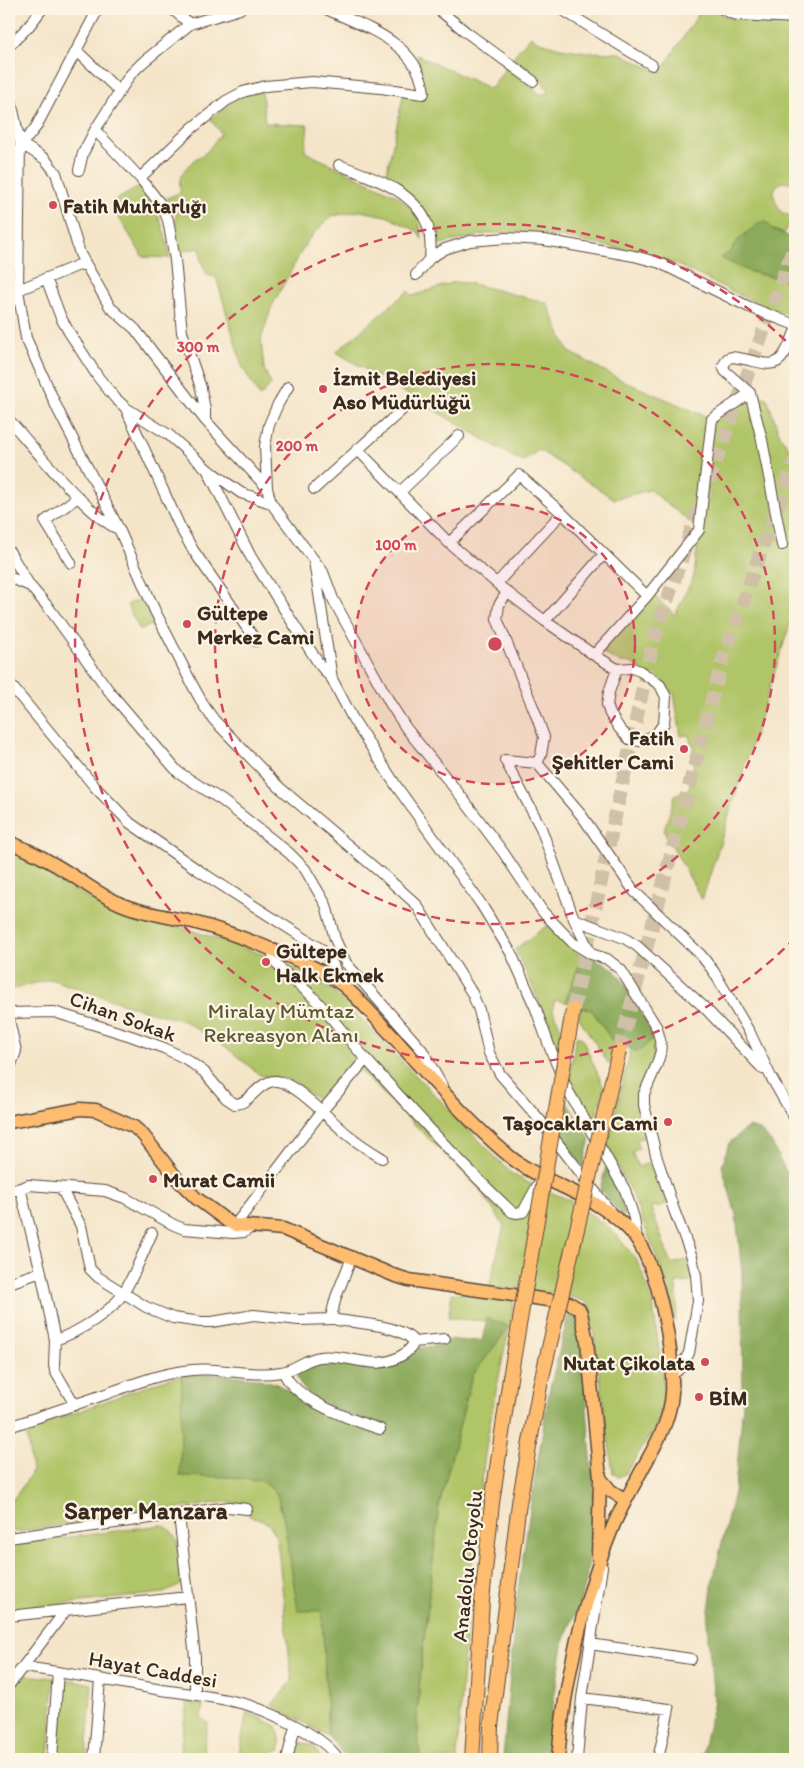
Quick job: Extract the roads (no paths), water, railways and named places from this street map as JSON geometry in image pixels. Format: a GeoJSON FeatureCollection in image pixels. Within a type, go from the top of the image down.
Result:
{"type":"FeatureCollection","features":[{"type":"Feature","properties":{"kind":"highway","name":"Anadolu Otoyolu"},"geometry":{"type":"LineString","coordinates":[[472,1759],[482,1601],[492,1503],[510,1378],[573,1010]]}},
{"type":"Feature","properties":{"kind":"highway","name":"Anadolu Otoyolu"},"geometry":{"type":"LineString","coordinates":[[490,1759],[491,1726],[517,1522],[540,1386],[619,1051]]}},
{"type":"Feature","properties":{"kind":"main road"},"geometry":{"type":"LineString","coordinates":[[9,842],[50,861],[93,889],[123,905],[210,927],[311,966],[336,981],[362,1004],[509,1156],[542,1176],[597,1204],[616,1217],[637,1240],[658,1289],[667,1335],[672,1375],[672,1396],[668,1420],[626,1500],[605,1548],[598,1570],[575,1648],[563,1712],[558,1759]]}},
{"type":"Feature","properties":{"kind":"main road"},"geometry":{"type":"LineString","coordinates":[[9,1122],[89,1108],[126,1123],[141,1134],[178,1180],[196,1198],[235,1225],[283,1228],[409,1280],[569,1303],[579,1309],[584,1321],[587,1341],[600,1478],[598,1570]]}},
{"type":"Feature","properties":{"kind":"main road"},"geometry":{"type":"LineString","coordinates":[[600,1478],[611,1491],[626,1500]]}},
{"type":"Feature","properties":{"kind":"street"},"geometry":{"type":"LineString","coordinates":[[9,46],[42,9]]}},
{"type":"Feature","properties":{"kind":"street"},"geometry":{"type":"LineString","coordinates":[[20,142],[28,137],[36,127],[98,9]]}},
{"type":"Feature","properties":{"kind":"street"},"geometry":{"type":"LineString","coordinates":[[172,9],[190,24]]}},
{"type":"Feature","properties":{"kind":"street"},"geometry":{"type":"LineString","coordinates":[[79,170],[83,153],[95,130],[130,75],[142,63],[190,24],[240,9]]}},
{"type":"Feature","properties":{"kind":"street"},"geometry":{"type":"LineString","coordinates":[[140,178],[191,129],[226,102],[243,92],[265,86],[312,82],[424,93],[413,60],[404,50],[380,34],[326,9]]}},
{"type":"Feature","properties":{"kind":"street"},"geometry":{"type":"LineString","coordinates":[[438,9],[533,81]]}},
{"type":"Feature","properties":{"kind":"street"},"geometry":{"type":"LineString","coordinates":[[561,9],[652,65]]}},
{"type":"Feature","properties":{"kind":"street"},"geometry":{"type":"LineString","coordinates":[[722,9],[740,15],[795,18]]}},
{"type":"Feature","properties":{"kind":"street"},"geometry":{"type":"LineString","coordinates":[[77,51],[119,91]]}},
{"type":"Feature","properties":{"kind":"street"},"geometry":{"type":"LineString","coordinates":[[9,91],[20,142],[14,290],[32,354],[58,410],[120,529],[155,611],[204,706],[237,745],[279,787],[416,904],[472,993],[479,1010],[489,1053],[500,1074],[616,1217]]}},
{"type":"Feature","properties":{"kind":"street"},"geometry":{"type":"LineString","coordinates":[[95,130],[140,178],[162,206],[168,220],[175,260],[182,332],[201,388],[205,420]]}},
{"type":"Feature","properties":{"kind":"street"},"geometry":{"type":"LineString","coordinates":[[20,142],[45,160],[56,173],[76,244],[84,263],[113,311],[135,329],[205,420],[267,488]]}},
{"type":"Feature","properties":{"kind":"street"},"geometry":{"type":"LineString","coordinates":[[339,165],[365,174],[390,187],[415,205],[428,226],[431,245],[430,258]]}},
{"type":"Feature","properties":{"kind":"street"},"geometry":{"type":"LineString","coordinates":[[416,275],[430,258],[445,249],[470,241],[506,238],[544,240],[634,256],[660,263],[749,308],[795,324]]}},
{"type":"Feature","properties":{"kind":"street"},"geometry":{"type":"LineString","coordinates":[[14,290],[84,263]]}},
{"type":"Feature","properties":{"kind":"street"},"geometry":{"type":"LineString","coordinates":[[46,278],[61,318],[69,332],[98,377],[115,398],[126,408],[169,435],[207,469],[241,493],[271,503]]}},
{"type":"Feature","properties":{"kind":"street"},"geometry":{"type":"LineString","coordinates":[[782,545],[762,440],[750,393],[725,371],[723,366],[724,362],[732,357],[773,364],[779,362],[784,356],[795,332]]}},
{"type":"Feature","properties":{"kind":"street"},"geometry":{"type":"LineString","coordinates":[[288,387],[269,424],[267,435],[265,458],[267,488],[271,503],[323,572],[333,598],[346,623],[406,728],[492,838],[543,912],[573,943],[591,954],[607,959],[621,970],[657,1028],[661,1051],[644,1094],[644,1105],[650,1135],[659,1164],[692,1257],[698,1300],[689,1353],[681,1367],[672,1375]]}},
{"type":"Feature","properties":{"kind":"street"},"geometry":{"type":"LineString","coordinates":[[594,655],[647,596],[699,530],[712,419],[750,393]]}},
{"type":"Feature","properties":{"kind":"street"},"geometry":{"type":"LineString","coordinates":[[126,408],[180,527],[193,550],[256,641]]}},
{"type":"Feature","properties":{"kind":"street"},"geometry":{"type":"LineString","coordinates":[[314,489],[403,409]]}},
{"type":"Feature","properties":{"kind":"street"},"geometry":{"type":"LineString","coordinates":[[9,420],[78,497],[105,521],[120,529]]}},
{"type":"Feature","properties":{"kind":"street"},"geometry":{"type":"LineString","coordinates":[[400,492],[459,436]]}},
{"type":"Feature","properties":{"kind":"street"},"geometry":{"type":"LineString","coordinates":[[357,449],[449,543],[507,592],[545,621],[617,669],[632,668],[660,685],[664,692],[666,705],[664,723],[661,729],[651,737],[640,741],[629,738],[619,728],[610,714],[607,705],[609,692],[617,669]]}},
{"type":"Feature","properties":{"kind":"street"},"geometry":{"type":"LineString","coordinates":[[207,469],[251,557],[319,664],[332,679],[353,719],[397,787],[481,904],[511,953],[536,1009],[568,1091],[625,1190],[634,1218],[637,1240]]}},
{"type":"Feature","properties":{"kind":"street"},"geometry":{"type":"LineString","coordinates":[[449,543],[519,475],[562,513],[647,596]]}},
{"type":"Feature","properties":{"kind":"street"},"geometry":{"type":"LineString","coordinates":[[71,562],[45,521],[78,497]]}},
{"type":"Feature","properties":{"kind":"street"},"geometry":{"type":"LineString","coordinates":[[497,583],[562,513]]}},
{"type":"Feature","properties":{"kind":"street"},"geometry":{"type":"LineString","coordinates":[[9,551],[30,586],[49,608],[118,704],[178,772],[223,801],[305,869],[326,904],[335,939],[346,963],[422,1050],[446,1093]]}},
{"type":"Feature","properties":{"kind":"street"},"geometry":{"type":"LineString","coordinates":[[545,621],[604,554]]}},
{"type":"Feature","properties":{"kind":"street"},"geometry":{"type":"LineString","coordinates":[[314,558],[332,679]]}},
{"type":"Feature","properties":{"kind":"street"},"geometry":{"type":"LineString","coordinates":[[9,578],[30,586]]}},
{"type":"Feature","properties":{"kind":"street"},"geometry":{"type":"LineString","coordinates":[[507,592],[499,605],[496,619],[544,737],[541,755],[537,763]]}},
{"type":"Feature","properties":{"kind":"street"},"geometry":{"type":"LineString","coordinates":[[9,683],[95,787],[130,823],[321,950],[336,969],[336,981]]}},
{"type":"Feature","properties":{"kind":"street"},"geometry":{"type":"LineString","coordinates":[[591,954],[574,919],[541,828],[505,760],[537,763],[582,816],[634,891],[701,954],[714,972],[750,1033],[771,1078],[795,1119]]}},
{"type":"Feature","properties":{"kind":"street"},"geometry":{"type":"LineString","coordinates":[[574,919],[624,938],[637,946],[705,1008],[771,1078]]}},
{"type":"Feature","properties":{"kind":"street"},"geometry":{"type":"LineString","coordinates":[[273,950],[272,956],[278,967],[314,999],[435,1134],[512,1212],[523,1212],[542,1176]]}},
{"type":"Feature","properties":{"kind":"street","name":"Cihan Sokak"},"geometry":{"type":"LineString","coordinates":[[9,1013],[54,1012],[164,1048],[186,1059],[204,1072],[226,1098],[235,1104],[243,1102],[264,1084],[274,1081],[292,1086],[347,1134],[382,1158]]}},
{"type":"Feature","properties":{"kind":"street"},"geometry":{"type":"LineString","coordinates":[[9,1020],[16,1044],[16,1051],[9,1070]]}},
{"type":"Feature","properties":{"kind":"street"},"geometry":{"type":"LineString","coordinates":[[235,1225],[322,1112],[366,1059]]}},
{"type":"Feature","properties":{"kind":"street"},"geometry":{"type":"LineString","coordinates":[[9,1192],[29,1185],[96,1190],[115,1194],[174,1225],[184,1228],[234,1233],[244,1232],[252,1226]]}},
{"type":"Feature","properties":{"kind":"street"},"geometry":{"type":"LineString","coordinates":[[20,1188],[41,1272],[55,1340],[55,1371],[76,1405]]}},
{"type":"Feature","properties":{"kind":"street"},"geometry":{"type":"LineString","coordinates":[[61,1188],[81,1226],[90,1268],[98,1277],[123,1294],[161,1314],[184,1320],[212,1322],[254,1315],[299,1320],[333,1318],[399,1332],[411,1338],[414,1342]]}},
{"type":"Feature","properties":{"kind":"street"},"geometry":{"type":"LineString","coordinates":[[55,1340],[87,1325],[123,1294],[152,1233]]}},
{"type":"Feature","properties":{"kind":"street"},"geometry":{"type":"LineString","coordinates":[[333,1318],[331,1317],[336,1297],[352,1257]]}},
{"type":"Feature","properties":{"kind":"street"},"geometry":{"type":"LineString","coordinates":[[9,1283],[41,1272]]}},
{"type":"Feature","properties":{"kind":"street"},"geometry":{"type":"LineString","coordinates":[[414,1342],[445,1339]]}},
{"type":"Feature","properties":{"kind":"street"},"geometry":{"type":"LineString","coordinates":[[9,1426],[156,1377],[184,1370],[216,1369],[256,1374],[284,1372],[303,1362],[320,1357],[374,1363],[387,1362],[408,1351],[414,1342]]}},
{"type":"Feature","properties":{"kind":"street"},"geometry":{"type":"LineString","coordinates":[[284,1372],[290,1385],[304,1396],[359,1422],[380,1428]]}},
{"type":"Feature","properties":{"kind":"street"},"geometry":{"type":"LineString","coordinates":[[9,1538],[229,1507],[247,1509]]}},
{"type":"Feature","properties":{"kind":"street"},"geometry":{"type":"LineString","coordinates":[[179,1515],[195,1657],[195,1695]]}},
{"type":"Feature","properties":{"kind":"street"},"geometry":{"type":"LineString","coordinates":[[577,1759],[582,1698],[605,1548]]}},
{"type":"Feature","properties":{"kind":"street"},"geometry":{"type":"LineString","coordinates":[[9,1616],[188,1597]]}},
{"type":"Feature","properties":{"kind":"street"},"geometry":{"type":"LineString","coordinates":[[9,1685],[66,1610]]}},
{"type":"Feature","properties":{"kind":"street"},"geometry":{"type":"LineString","coordinates":[[590,1644],[691,1659]]}},
{"type":"Feature","properties":{"kind":"street","name":"Hayat Caddesi"},"geometry":{"type":"LineString","coordinates":[[23,1667],[195,1695],[250,1706],[295,1726],[324,1744],[338,1759]]}},
{"type":"Feature","properties":{"kind":"street"},"geometry":{"type":"LineString","coordinates":[[52,1759],[58,1672]]}},
{"type":"Feature","properties":{"kind":"street"},"geometry":{"type":"LineString","coordinates":[[94,1759],[100,1679]]}},
{"type":"Feature","properties":{"kind":"street"},"geometry":{"type":"LineString","coordinates":[[582,1698],[669,1709],[658,1759]]}},
{"type":"Feature","properties":{"kind":"street"},"geometry":{"type":"LineString","coordinates":[[286,1759],[295,1726]]}},
{"type":"Feature","properties":{"kind":"tunnel"},"geometry":{"type":"LineString","coordinates":[[573,1010],[653,642],[695,519],[795,244]]}},
{"type":"Feature","properties":{"kind":"tunnel"},"geometry":{"type":"LineString","coordinates":[[619,1051],[722,662],[795,460]]}},
{"type":"Feature","properties":{"kind":"place","name":"Fatih Muhtarlığı"},"geometry":{"type":"Point","coordinates":[53,205]}},
{"type":"Feature","properties":{"kind":"place","name":"İzmit Belediyesi Aso Müdürlüğü"},"geometry":{"type":"Point","coordinates":[323,389]}},
{"type":"Feature","properties":{"kind":"place","name":"Gültepe Merkez Cami"},"geometry":{"type":"Point","coordinates":[187,624]}},
{"type":"Feature","properties":{"kind":"place","name":"Fatih Şehitler Cami"},"geometry":{"type":"Point","coordinates":[684,749]}},
{"type":"Feature","properties":{"kind":"place","name":"Gültepe Halk Ekmek"},"geometry":{"type":"Point","coordinates":[266,962]}},
{"type":"Feature","properties":{"kind":"place","name":"Taşocakları Cami"},"geometry":{"type":"Point","coordinates":[668,1122]}},
{"type":"Feature","properties":{"kind":"place","name":"Murat Camii"},"geometry":{"type":"Point","coordinates":[153,1179]}},
{"type":"Feature","properties":{"kind":"place","name":"Nutat Çikolata"},"geometry":{"type":"Point","coordinates":[705,1362]}},
{"type":"Feature","properties":{"kind":"place","name":"BİM"},"geometry":{"type":"Point","coordinates":[699,1397]}},
{"type":"Feature","properties":{"kind":"district","name":"Sarper Manzara"},"geometry":{"type":"Point","coordinates":[146,1510]}},
{"type":"Feature","properties":{"kind":"park label","name":"Miralay Mümtaz Rekreasyon Alanı"},"geometry":{"type":"Point","coordinates":[281,1022]}}]}
